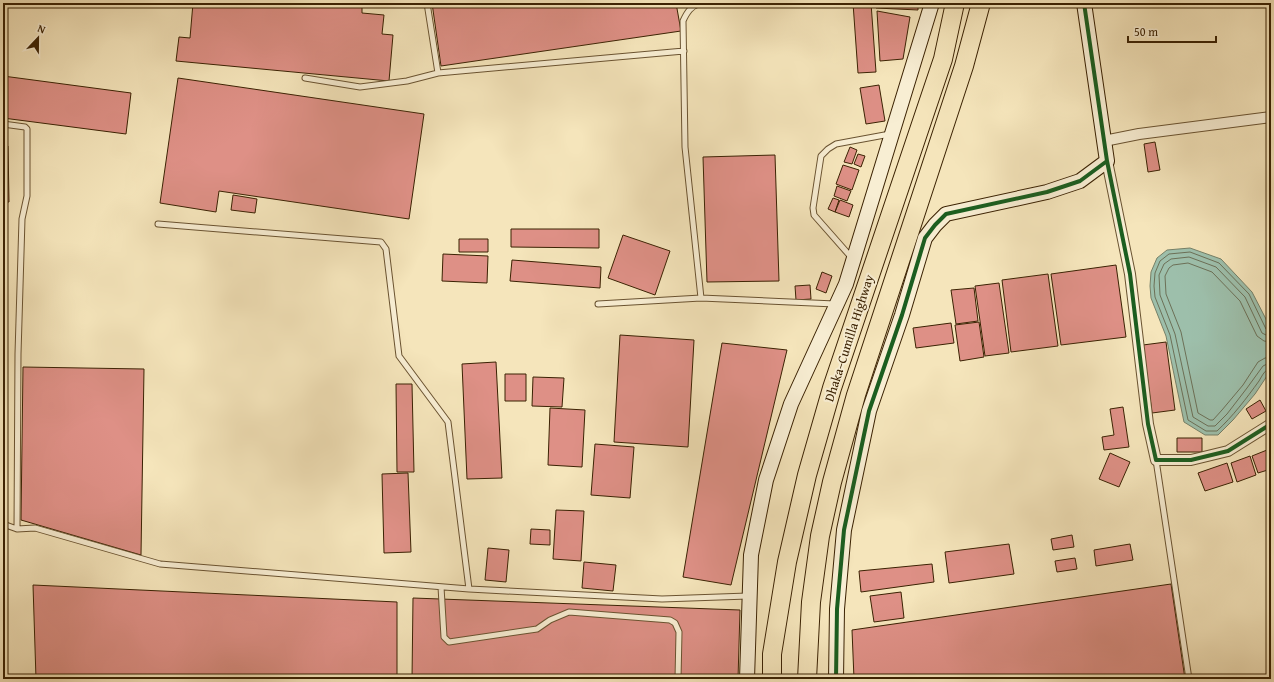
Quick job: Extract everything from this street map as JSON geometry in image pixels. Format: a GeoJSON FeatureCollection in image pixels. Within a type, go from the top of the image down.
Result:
{"type":"FeatureCollection","features":[{"type":"Feature","properties":{"kind":"highway","name":"Dhaka–Cumilla Highway"},"geometry":{"type":"LineString","coordinates":[[772,679],[772,654],[787,562],[807,475],[832,388],[943,59],[955,3]]}},
{"type":"Feature","properties":{"kind":"highway","name":"Dhaka–Cumilla Highway"},"geometry":{"type":"LineString","coordinates":[[807,679],[811,602],[820,536],[832,482],[856,395],[964,66],[980,3]]}},
{"type":"Feature","properties":{"kind":"street"},"geometry":{"type":"LineString","coordinates":[[747,679],[751,555],[766,480],[791,404],[846,284],[932,3]]}},
{"type":"Feature","properties":{"kind":"street"},"geometry":{"type":"LineString","coordinates":[[1084,3],[1107,161],[1130,274],[1148,424],[1156,460],[1191,460],[1228,451],[1271,424]]}},
{"type":"Feature","properties":{"kind":"street"},"geometry":{"type":"LineString","coordinates":[[1104,141],[1139,134],[1271,117]]}},
{"type":"Feature","properties":{"kind":"street"},"geometry":{"type":"LineString","coordinates":[[836,679],[837,609],[844,530],[869,411],[902,315],[925,238],[946,214],[1046,192],[1080,181],[1107,161]]}},
{"type":"Feature","properties":{"kind":"lane"},"geometry":{"type":"LineString","coordinates":[[427,3],[438,73]]}},
{"type":"Feature","properties":{"kind":"lane"},"geometry":{"type":"LineString","coordinates":[[701,3],[695,5],[688,11],[683,21],[686,148],[701,298]]}},
{"type":"Feature","properties":{"kind":"lane"},"geometry":{"type":"LineString","coordinates":[[305,78],[360,87],[407,81],[438,73],[684,51]]}},
{"type":"Feature","properties":{"kind":"lane"},"geometry":{"type":"LineString","coordinates":[[3,124],[25,127],[27,129],[27,196],[22,219],[18,354],[17,528]]}},
{"type":"Feature","properties":{"kind":"lane"},"geometry":{"type":"LineString","coordinates":[[853,260],[814,216],[813,208],[821,156],[836,144],[892,133]]}},
{"type":"Feature","properties":{"kind":"lane"},"geometry":{"type":"LineString","coordinates":[[158,224],[380,242],[386,249],[399,356],[448,422],[469,589]]}},
{"type":"Feature","properties":{"kind":"lane"},"geometry":{"type":"LineString","coordinates":[[598,304],[701,298],[837,304]]}},
{"type":"Feature","properties":{"kind":"lane"},"geometry":{"type":"LineString","coordinates":[[1156,460],[1189,679]]}},
{"type":"Feature","properties":{"kind":"lane"},"geometry":{"type":"LineString","coordinates":[[3,524],[17,528],[35,528],[160,564],[469,589],[662,599],[749,596]]}},
{"type":"Feature","properties":{"kind":"lane"},"geometry":{"type":"LineString","coordinates":[[441,587],[444,637],[449,642],[537,629],[550,620],[569,612],[670,620],[675,623],[679,632],[678,679]]}},
{"type":"Feature","properties":{"kind":"water"},"geometry":{"type":"Polygon","coordinates":[[[1190,248],[1221,259],[1252,292],[1271,332],[1271,370],[1255,394],[1218,435],[1205,435],[1184,422],[1166,336],[1151,298],[1151,272],[1157,258],[1167,250],[1190,248]]]}},
{"type":"Feature","properties":{"kind":"building"},"geometry":{"type":"Polygon","coordinates":[[[193,3],[362,3],[362,13],[384,15],[382,34],[393,35],[389,81],[176,61],[179,37],[190,38],[193,3]]]}},
{"type":"Feature","properties":{"kind":"building"},"geometry":{"type":"Polygon","coordinates":[[[432,3],[676,3],[681,31],[441,66],[432,3]]]}},
{"type":"Feature","properties":{"kind":"building"},"geometry":{"type":"Polygon","coordinates":[[[853,3],[871,3],[876,72],[858,73],[853,3]]]}},
{"type":"Feature","properties":{"kind":"building"},"geometry":{"type":"Polygon","coordinates":[[[876,3],[918,3],[918,10],[876,8],[876,3]]]}},
{"type":"Feature","properties":{"kind":"building"},"geometry":{"type":"Polygon","coordinates":[[[877,11],[910,17],[903,59],[880,61],[877,11]]]}},
{"type":"Feature","properties":{"kind":"building"},"geometry":{"type":"Polygon","coordinates":[[[3,76],[131,93],[126,134],[3,118],[3,76]]]}},
{"type":"Feature","properties":{"kind":"building"},"geometry":{"type":"Polygon","coordinates":[[[178,78],[424,114],[409,219],[219,191],[216,212],[160,203],[178,78]]]}},
{"type":"Feature","properties":{"kind":"building"},"geometry":{"type":"Polygon","coordinates":[[[879,85],[885,121],[866,124],[860,88],[879,85]]]}},
{"type":"Feature","properties":{"kind":"building"},"geometry":{"type":"Polygon","coordinates":[[[1155,142],[1160,170],[1148,172],[1144,144],[1155,142]]]}},
{"type":"Feature","properties":{"kind":"building"},"geometry":{"type":"Polygon","coordinates":[[[3,146],[8,146],[9,202],[3,202],[3,146]]]}},
{"type":"Feature","properties":{"kind":"building"},"geometry":{"type":"Polygon","coordinates":[[[850,147],[857,150],[852,164],[844,162],[850,147]]]}},
{"type":"Feature","properties":{"kind":"building"},"geometry":{"type":"Polygon","coordinates":[[[858,154],[865,156],[861,167],[854,164],[858,154]]]}},
{"type":"Feature","properties":{"kind":"building"},"geometry":{"type":"Polygon","coordinates":[[[775,155],[779,281],[707,282],[703,157],[775,155]]]}},
{"type":"Feature","properties":{"kind":"building"},"geometry":{"type":"Polygon","coordinates":[[[843,165],[859,170],[852,190],[836,184],[843,165]]]}},
{"type":"Feature","properties":{"kind":"building"},"geometry":{"type":"Polygon","coordinates":[[[837,186],[851,191],[847,201],[834,196],[837,186]]]}},
{"type":"Feature","properties":{"kind":"building"},"geometry":{"type":"Polygon","coordinates":[[[233,195],[257,199],[255,213],[231,210],[233,195]]]}},
{"type":"Feature","properties":{"kind":"building"},"geometry":{"type":"Polygon","coordinates":[[[833,198],[839,200],[835,212],[828,209],[833,198]]]}},
{"type":"Feature","properties":{"kind":"building"},"geometry":{"type":"Polygon","coordinates":[[[840,200],[853,205],[849,217],[835,212],[840,200]]]}},
{"type":"Feature","properties":{"kind":"building"},"geometry":{"type":"Polygon","coordinates":[[[511,229],[599,229],[599,248],[511,247],[511,229]]]}},
{"type":"Feature","properties":{"kind":"building"},"geometry":{"type":"Polygon","coordinates":[[[623,235],[670,251],[655,295],[608,278],[623,235]]]}},
{"type":"Feature","properties":{"kind":"building"},"geometry":{"type":"Polygon","coordinates":[[[459,239],[488,239],[488,252],[459,252],[459,239]]]}},
{"type":"Feature","properties":{"kind":"building"},"geometry":{"type":"Polygon","coordinates":[[[443,254],[488,256],[487,283],[442,281],[443,254]]]}},
{"type":"Feature","properties":{"kind":"building"},"geometry":{"type":"Polygon","coordinates":[[[512,260],[601,267],[600,288],[510,281],[512,260]]]}},
{"type":"Feature","properties":{"kind":"building"},"geometry":{"type":"Polygon","coordinates":[[[1116,265],[1126,337],[1061,345],[1051,274],[1116,265]]]}},
{"type":"Feature","properties":{"kind":"building"},"geometry":{"type":"Polygon","coordinates":[[[822,272],[832,276],[826,293],[816,289],[822,272]]]}},
{"type":"Feature","properties":{"kind":"building"},"geometry":{"type":"Polygon","coordinates":[[[1048,274],[1058,346],[1011,352],[1002,280],[1048,274]]]}},
{"type":"Feature","properties":{"kind":"building"},"geometry":{"type":"Polygon","coordinates":[[[999,283],[1009,353],[985,356],[975,286],[999,283]]]}},
{"type":"Feature","properties":{"kind":"building"},"geometry":{"type":"Polygon","coordinates":[[[810,285],[811,299],[796,300],[795,286],[810,285]]]}},
{"type":"Feature","properties":{"kind":"building"},"geometry":{"type":"Polygon","coordinates":[[[974,288],[978,321],[956,324],[951,290],[974,288]]]}},
{"type":"Feature","properties":{"kind":"building"},"geometry":{"type":"Polygon","coordinates":[[[979,322],[984,357],[960,361],[955,325],[979,322]]]}},
{"type":"Feature","properties":{"kind":"building"},"geometry":{"type":"Polygon","coordinates":[[[951,323],[954,343],[916,348],[913,328],[951,323]]]}},
{"type":"Feature","properties":{"kind":"building"},"geometry":{"type":"Polygon","coordinates":[[[620,335],[694,340],[688,447],[614,442],[620,335]]]}},
{"type":"Feature","properties":{"kind":"building"},"geometry":{"type":"Polygon","coordinates":[[[1166,342],[1175,410],[1152,413],[1143,345],[1166,342]]]}},
{"type":"Feature","properties":{"kind":"building"},"geometry":{"type":"Polygon","coordinates":[[[722,343],[787,350],[731,585],[683,577],[722,343]]]}},
{"type":"Feature","properties":{"kind":"building"},"geometry":{"type":"Polygon","coordinates":[[[3,345],[7,345],[7,383],[3,383],[3,345]]]}},
{"type":"Feature","properties":{"kind":"building"},"geometry":{"type":"Polygon","coordinates":[[[496,362],[502,478],[467,479],[462,364],[496,362]]]}},
{"type":"Feature","properties":{"kind":"building"},"geometry":{"type":"Polygon","coordinates":[[[23,367],[144,369],[141,555],[21,520],[23,367]]]}},
{"type":"Feature","properties":{"kind":"building"},"geometry":{"type":"Polygon","coordinates":[[[505,374],[526,374],[526,401],[505,401],[505,374]]]}},
{"type":"Feature","properties":{"kind":"building"},"geometry":{"type":"Polygon","coordinates":[[[533,377],[564,378],[562,407],[532,406],[533,377]]]}},
{"type":"Feature","properties":{"kind":"building"},"geometry":{"type":"Polygon","coordinates":[[[396,384],[412,384],[414,472],[397,472],[396,384]]]}},
{"type":"Feature","properties":{"kind":"building"},"geometry":{"type":"Polygon","coordinates":[[[1260,400],[1266,411],[1252,419],[1246,409],[1260,400]]]}},
{"type":"Feature","properties":{"kind":"building"},"geometry":{"type":"Polygon","coordinates":[[[1123,407],[1129,447],[1104,450],[1102,437],[1114,435],[1110,409],[1123,407]]]}},
{"type":"Feature","properties":{"kind":"building"},"geometry":{"type":"Polygon","coordinates":[[[550,408],[585,410],[582,467],[548,465],[550,408]]]}},
{"type":"Feature","properties":{"kind":"building"},"geometry":{"type":"Polygon","coordinates":[[[3,411],[6,411],[6,449],[3,449],[3,411]]]}},
{"type":"Feature","properties":{"kind":"building"},"geometry":{"type":"Polygon","coordinates":[[[1177,438],[1202,438],[1202,452],[1177,452],[1177,438]]]}},
{"type":"Feature","properties":{"kind":"building"},"geometry":{"type":"Polygon","coordinates":[[[595,444],[634,447],[630,498],[591,495],[595,444]]]}},
{"type":"Feature","properties":{"kind":"building"},"geometry":{"type":"Polygon","coordinates":[[[1267,450],[1271,462],[1271,469],[1258,473],[1252,456],[1267,450]]]}},
{"type":"Feature","properties":{"kind":"building"},"geometry":{"type":"Polygon","coordinates":[[[4,451],[5,513],[3,513],[4,451]]]}},
{"type":"Feature","properties":{"kind":"building"},"geometry":{"type":"Polygon","coordinates":[[[1110,453],[1130,462],[1119,487],[1099,479],[1110,453]]]}},
{"type":"Feature","properties":{"kind":"building"},"geometry":{"type":"Polygon","coordinates":[[[1250,456],[1256,475],[1237,482],[1231,463],[1250,456]]]}},
{"type":"Feature","properties":{"kind":"building"},"geometry":{"type":"Polygon","coordinates":[[[1227,463],[1233,482],[1205,491],[1198,473],[1227,463]]]}},
{"type":"Feature","properties":{"kind":"building"},"geometry":{"type":"Polygon","coordinates":[[[408,473],[411,552],[384,553],[382,474],[408,473]]]}},
{"type":"Feature","properties":{"kind":"building"},"geometry":{"type":"Polygon","coordinates":[[[556,510],[584,511],[581,561],[553,559],[556,510]]]}},
{"type":"Feature","properties":{"kind":"building"},"geometry":{"type":"Polygon","coordinates":[[[531,529],[550,530],[550,545],[530,544],[531,529]]]}},
{"type":"Feature","properties":{"kind":"building"},"geometry":{"type":"Polygon","coordinates":[[[1072,535],[1074,547],[1053,550],[1051,539],[1072,535]]]}},
{"type":"Feature","properties":{"kind":"building"},"geometry":{"type":"Polygon","coordinates":[[[1009,544],[1014,574],[949,583],[945,552],[1009,544]]]}},
{"type":"Feature","properties":{"kind":"building"},"geometry":{"type":"Polygon","coordinates":[[[1130,544],[1133,560],[1096,566],[1094,550],[1130,544]]]}},
{"type":"Feature","properties":{"kind":"building"},"geometry":{"type":"Polygon","coordinates":[[[488,548],[509,550],[506,582],[485,580],[488,548]]]}},
{"type":"Feature","properties":{"kind":"building"},"geometry":{"type":"Polygon","coordinates":[[[1075,558],[1077,569],[1057,572],[1055,561],[1075,558]]]}},
{"type":"Feature","properties":{"kind":"building"},"geometry":{"type":"Polygon","coordinates":[[[584,562],[616,565],[613,591],[582,588],[584,562]]]}},
{"type":"Feature","properties":{"kind":"building"},"geometry":{"type":"Polygon","coordinates":[[[932,564],[934,582],[861,592],[859,571],[932,564]]]}},
{"type":"Feature","properties":{"kind":"building"},"geometry":{"type":"Polygon","coordinates":[[[1171,584],[1185,679],[854,679],[852,630],[1171,584]]]}},
{"type":"Feature","properties":{"kind":"building"},"geometry":{"type":"Polygon","coordinates":[[[33,585],[397,602],[397,679],[36,679],[33,585]]]}},
{"type":"Feature","properties":{"kind":"building"},"geometry":{"type":"Polygon","coordinates":[[[901,592],[904,618],[874,622],[870,596],[901,592]]]}},
{"type":"Feature","properties":{"kind":"building"},"geometry":{"type":"Polygon","coordinates":[[[413,598],[740,610],[738,679],[412,679],[413,598]]]}},
{"type":"Feature","properties":{"kind":"cycle path"},"geometry":{"type":"LineString","coordinates":[[836,679],[837,609],[844,530],[869,411],[902,315],[925,238],[946,214],[1047,192],[1080,181],[1107,161],[1084,3]]}},
{"type":"Feature","properties":{"kind":"cycle path"},"geometry":{"type":"LineString","coordinates":[[1107,161],[1130,274],[1148,424],[1156,460],[1191,460],[1228,451],[1271,424]]}}]}
